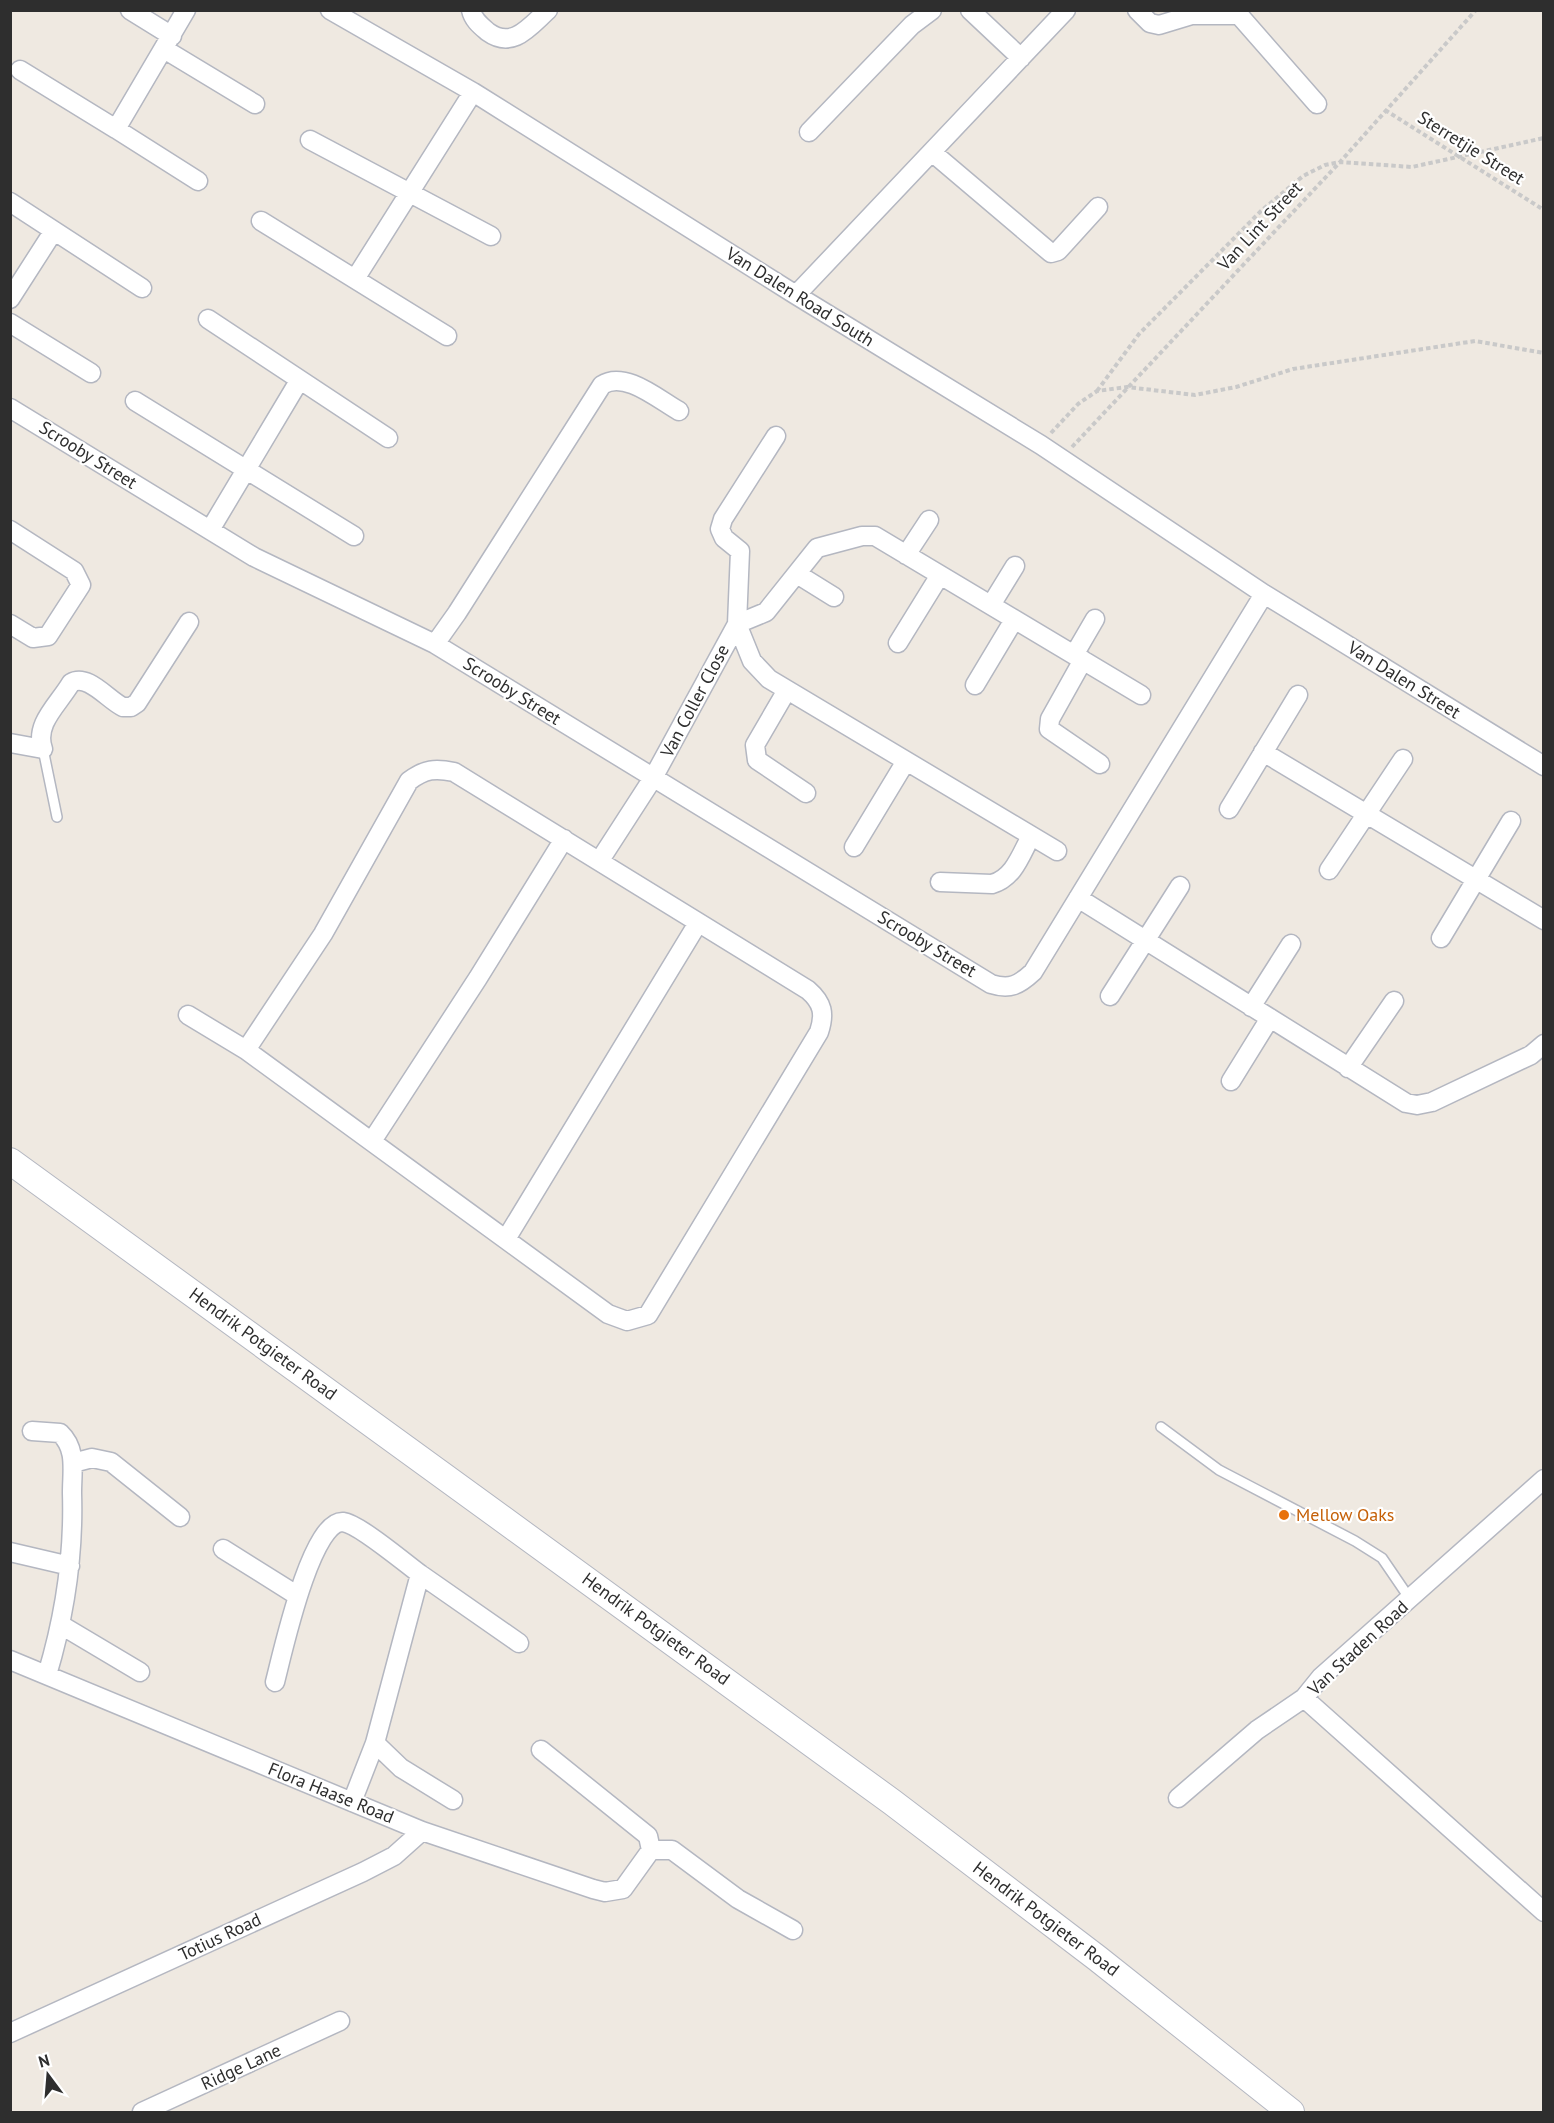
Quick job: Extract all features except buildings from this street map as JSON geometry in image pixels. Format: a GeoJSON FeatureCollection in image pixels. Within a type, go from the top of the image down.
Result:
{"type":"FeatureCollection","features":[{"type":"Feature","properties":{"kind":"main road","name":"Hendrik Potgieter Road"},"geometry":{"type":"LineString","coordinates":[[10,1161],[883,1795],[1097,1958],[1291,2112]]}},
{"type":"Feature","properties":{"kind":"street"},"geometry":{"type":"LineString","coordinates":[[130,10],[168,43],[255,104]]}},
{"type":"Feature","properties":{"kind":"street"},"geometry":{"type":"LineString","coordinates":[[116,129],[186,10]]}},
{"type":"Feature","properties":{"kind":"street","name":"Van Dalen Road South"},"geometry":{"type":"LineString","coordinates":[[330,10],[473,92],[796,295],[1041,445],[1264,594]]}},
{"type":"Feature","properties":{"kind":"street"},"geometry":{"type":"LineString","coordinates":[[471,10],[479,25],[494,36],[507,40],[523,34],[548,10]]}},
{"type":"Feature","properties":{"kind":"street"},"geometry":{"type":"LineString","coordinates":[[809,132],[912,25],[932,10]]}},
{"type":"Feature","properties":{"kind":"street"},"geometry":{"type":"LineString","coordinates":[[970,10],[1021,58]]}},
{"type":"Feature","properties":{"kind":"street"},"geometry":{"type":"LineString","coordinates":[[796,295],[1066,10]]}},
{"type":"Feature","properties":{"kind":"street"},"geometry":{"type":"LineString","coordinates":[[1137,10],[1150,23],[1159,25],[1192,15],[1238,12],[1317,104]]}},
{"type":"Feature","properties":{"kind":"street"},"geometry":{"type":"LineString","coordinates":[[20,70],[198,182]]}},
{"type":"Feature","properties":{"kind":"street"},"geometry":{"type":"LineString","coordinates":[[355,279],[473,92]]}},
{"type":"Feature","properties":{"kind":"street"},"geometry":{"type":"LineString","coordinates":[[310,140],[491,236]]}},
{"type":"Feature","properties":{"kind":"street"},"geometry":{"type":"LineString","coordinates":[[933,153],[1051,253],[1058,251],[1098,207]]}},
{"type":"Feature","properties":{"kind":"street"},"geometry":{"type":"LineString","coordinates":[[10,202],[142,288]]}},
{"type":"Feature","properties":{"kind":"street"},"geometry":{"type":"LineString","coordinates":[[261,221],[447,336]]}},
{"type":"Feature","properties":{"kind":"street"},"geometry":{"type":"LineString","coordinates":[[10,299],[53,232]]}},
{"type":"Feature","properties":{"kind":"street"},"geometry":{"type":"LineString","coordinates":[[208,319],[388,438]]}},
{"type":"Feature","properties":{"kind":"street"},"geometry":{"type":"LineString","coordinates":[[10,324],[91,373]]}},
{"type":"Feature","properties":{"kind":"street"},"geometry":{"type":"LineString","coordinates":[[435,644],[458,613],[603,385],[609,380],[624,380],[679,411]]}},
{"type":"Feature","properties":{"kind":"street"},"geometry":{"type":"LineString","coordinates":[[210,530],[299,381]]}},
{"type":"Feature","properties":{"kind":"street"},"geometry":{"type":"LineString","coordinates":[[135,401],[354,536]]}},
{"type":"Feature","properties":{"kind":"street","name":"Scrooby Street"},"geometry":{"type":"LineString","coordinates":[[10,408],[254,557],[435,644],[991,984],[1005,988],[1019,984],[1033,972],[1078,898]]}},
{"type":"Feature","properties":{"kind":"street"},"geometry":{"type":"LineString","coordinates":[[776,436],[721,524],[721,534],[737,547],[741,556],[737,624],[752,661],[769,679],[1057,851]]}},
{"type":"Feature","properties":{"kind":"street"},"geometry":{"type":"LineString","coordinates":[[906,555],[929,520]]}},
{"type":"Feature","properties":{"kind":"street"},"geometry":{"type":"LineString","coordinates":[[10,530],[74,571],[81,585],[48,636],[33,638],[10,624]]}},
{"type":"Feature","properties":{"kind":"street"},"geometry":{"type":"LineString","coordinates":[[737,624],[766,612],[813,553],[823,545],[862,536],[875,536],[1141,695]]}},
{"type":"Feature","properties":{"kind":"street"},"geometry":{"type":"LineString","coordinates":[[991,605],[1015,566]]}},
{"type":"Feature","properties":{"kind":"street"},"geometry":{"type":"LineString","coordinates":[[797,574],[834,597]]}},
{"type":"Feature","properties":{"kind":"street"},"geometry":{"type":"LineString","coordinates":[[898,643],[940,575]]}},
{"type":"Feature","properties":{"kind":"street"},"geometry":{"type":"LineString","coordinates":[[1264,594],[1078,898],[1396,1098],[1418,1105],[1431,1102],[1531,1055],[1544,1044]]}},
{"type":"Feature","properties":{"kind":"street","name":"Van Dalen Street"},"geometry":{"type":"LineString","coordinates":[[1264,594],[1544,766]]}},
{"type":"Feature","properties":{"kind":"street"},"geometry":{"type":"LineString","coordinates":[[1095,619],[1050,719],[1049,729],[1100,765]]}},
{"type":"Feature","properties":{"kind":"street"},"geometry":{"type":"LineString","coordinates":[[975,685],[1014,620]]}},
{"type":"Feature","properties":{"kind":"street"},"geometry":{"type":"LineString","coordinates":[[10,743],[42,749],[39,738],[40,728],[71,683],[80,680],[86,681],[117,704],[130,707],[137,703],[189,622]]}},
{"type":"Feature","properties":{"kind":"street","name":"Van Coller Close"},"geometry":{"type":"LineString","coordinates":[[600,860],[653,778],[737,624]]}},
{"type":"Feature","properties":{"kind":"street"},"geometry":{"type":"LineString","coordinates":[[787,690],[755,746],[754,755],[757,760],[806,793]]}},
{"type":"Feature","properties":{"kind":"street"},"geometry":{"type":"LineString","coordinates":[[1229,809],[1298,695]]}},
{"type":"Feature","properties":{"kind":"street"},"geometry":{"type":"LineString","coordinates":[[1263,752],[1544,920]]}},
{"type":"Feature","properties":{"kind":"street"},"geometry":{"type":"LineString","coordinates":[[1329,870],[1403,759]]}},
{"type":"Feature","properties":{"kind":"street"},"geometry":{"type":"LineString","coordinates":[[854,847],[906,760]]}},
{"type":"Feature","properties":{"kind":"street"},"geometry":{"type":"LineString","coordinates":[[188,1015],[246,1050],[615,1318],[627,1321],[648,1315],[819,1032],[823,1021],[819,999],[808,990],[454,772],[437,768],[423,771],[409,781],[323,934],[246,1050]]}},
{"type":"Feature","properties":{"kind":"street"},"geometry":{"type":"LineString","coordinates":[[1441,938],[1511,821]]}},
{"type":"Feature","properties":{"kind":"street"},"geometry":{"type":"LineString","coordinates":[[940,882],[999,882],[1010,874],[1031,836]]}},
{"type":"Feature","properties":{"kind":"street"},"geometry":{"type":"LineString","coordinates":[[372,1141],[478,978],[564,839]]}},
{"type":"Feature","properties":{"kind":"street"},"geometry":{"type":"LineString","coordinates":[[1110,996],[1180,886]]}},
{"type":"Feature","properties":{"kind":"street"},"geometry":{"type":"LineString","coordinates":[[506,1239],[698,923]]}},
{"type":"Feature","properties":{"kind":"street"},"geometry":{"type":"LineString","coordinates":[[1251,1007],[1291,944]]}},
{"type":"Feature","properties":{"kind":"street"},"geometry":{"type":"LineString","coordinates":[[1348,1068],[1394,1001]]}},
{"type":"Feature","properties":{"kind":"street"},"geometry":{"type":"LineString","coordinates":[[1231,1081],[1270,1018]]}},
{"type":"Feature","properties":{"kind":"street"},"geometry":{"type":"LineString","coordinates":[[32,1431],[60,1432],[71,1448],[73,1463],[73,1532],[70,1566],[61,1625],[47,1675]]}},
{"type":"Feature","properties":{"kind":"street"},"geometry":{"type":"LineString","coordinates":[[73,1463],[92,1458],[111,1462],[180,1517]]}},
{"type":"Feature","properties":{"kind":"street","name":"Van Staden Road"},"geometry":{"type":"LineString","coordinates":[[1544,1479],[1322,1677],[1305,1698],[1544,1912]]}},
{"type":"Feature","properties":{"kind":"street"},"geometry":{"type":"LineString","coordinates":[[275,1682],[298,1596],[321,1537],[329,1527],[336,1523],[352,1525],[519,1643]]}},
{"type":"Feature","properties":{"kind":"street"},"geometry":{"type":"LineString","coordinates":[[223,1549],[298,1596]]}},
{"type":"Feature","properties":{"kind":"street"},"geometry":{"type":"LineString","coordinates":[[10,1552],[70,1566]]}},
{"type":"Feature","properties":{"kind":"street"},"geometry":{"type":"LineString","coordinates":[[352,1802],[375,1743],[420,1574]]}},
{"type":"Feature","properties":{"kind":"street"},"geometry":{"type":"LineString","coordinates":[[61,1625],[140,1672]]}},
{"type":"Feature","properties":{"kind":"street","name":"Flora Haase Road"},"geometry":{"type":"LineString","coordinates":[[10,1660],[422,1831],[605,1892],[622,1889],[647,1854]]}},
{"type":"Feature","properties":{"kind":"street"},"geometry":{"type":"LineString","coordinates":[[1178,1798],[1257,1730],[1305,1698]]}},
{"type":"Feature","properties":{"kind":"street"},"geometry":{"type":"LineString","coordinates":[[375,1743],[401,1768],[453,1800]]}},
{"type":"Feature","properties":{"kind":"street"},"geometry":{"type":"LineString","coordinates":[[541,1750],[648,1836],[647,1854],[672,1850],[738,1899],[793,1930]]}},
{"type":"Feature","properties":{"kind":"street","name":"Totius Road"},"geometry":{"type":"LineString","coordinates":[[10,2033],[363,1872],[394,1856],[422,1831]]}},
{"type":"Feature","properties":{"kind":"street","name":"Ridge Lane"},"geometry":{"type":"LineString","coordinates":[[142,2112],[340,2021]]}},
{"type":"Feature","properties":{"kind":"lane"},"geometry":{"type":"LineString","coordinates":[[42,749],[57,818]]}},
{"type":"Feature","properties":{"kind":"lane"},"geometry":{"type":"LineString","coordinates":[[1161,1426],[1219,1470],[1355,1541],[1382,1558],[1410,1599]]}},
{"type":"Feature","properties":{"kind":"path","name":"Van Lint Street"},"geometry":{"type":"LineString","coordinates":[[1062,459],[1340,162],[1476,10]]}},
{"type":"Feature","properties":{"kind":"path","name":"Sterretjie Street"},"geometry":{"type":"LineString","coordinates":[[1385,110],[1544,210]]}},
{"type":"Feature","properties":{"kind":"path"},"geometry":{"type":"LineString","coordinates":[[1041,445],[1078,404],[1097,391],[1139,334],[1261,211],[1303,176],[1324,165],[1340,162],[1412,167],[1544,138]]}},
{"type":"Feature","properties":{"kind":"path"},"geometry":{"type":"LineString","coordinates":[[1097,391],[1127,387],[1195,395],[1236,387],[1293,369],[1475,341],[1544,353]]}},
{"type":"Feature","properties":{"kind":"place","name":"Mellow Oaks"},"geometry":{"type":"Point","coordinates":[1284,1515]}}]}
